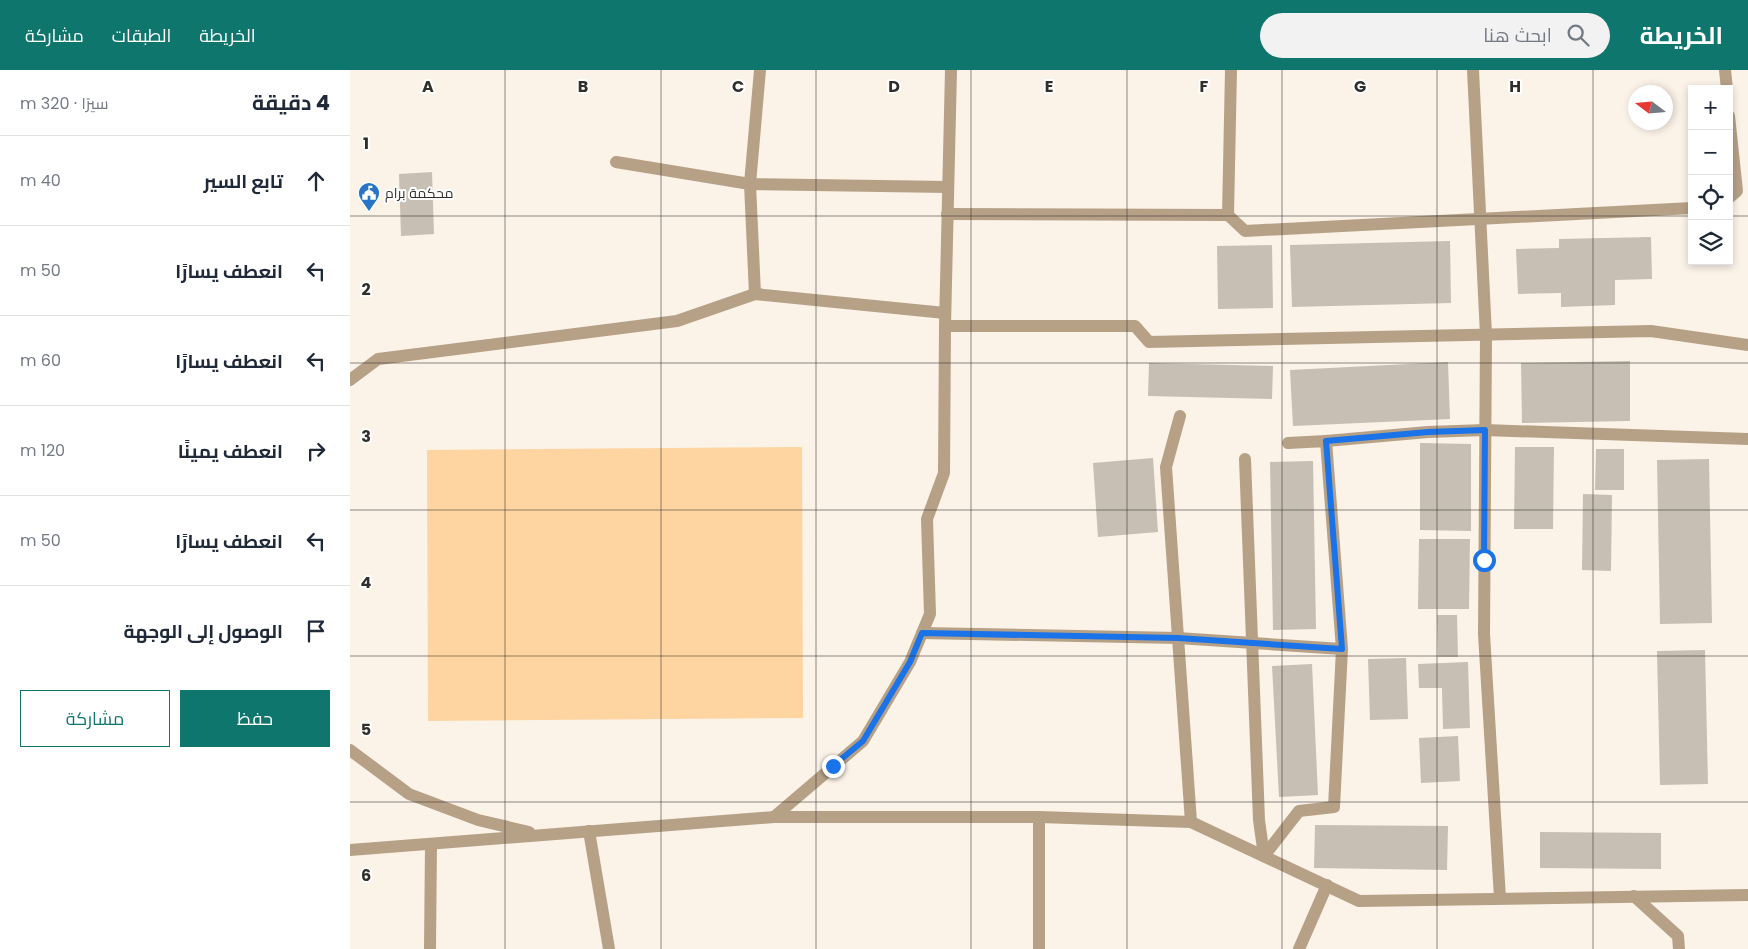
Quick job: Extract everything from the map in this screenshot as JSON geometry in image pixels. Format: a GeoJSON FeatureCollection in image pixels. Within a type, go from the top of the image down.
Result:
{"type":"FeatureCollection","features":[{"type":"Feature","properties":{"kind":"street"},"geometry":{"type":"LineString","coordinates":[[755,294],[750,184],[760,70]]}},
{"type":"Feature","properties":{"kind":"street"},"geometry":{"type":"LineString","coordinates":[[774,817],[863,741],[910,662],[930,614],[927,519],[944,473],[944,326],[951,70]]}},
{"type":"Feature","properties":{"kind":"street"},"geometry":{"type":"LineString","coordinates":[[1228,215],[1231,70]]}},
{"type":"Feature","properties":{"kind":"street"},"geometry":{"type":"LineString","coordinates":[[1473,70],[1486,335],[1484,634],[1500,898]]}},
{"type":"Feature","properties":{"kind":"street"},"geometry":{"type":"LineString","coordinates":[[1725,70],[1727,85]]}},
{"type":"Feature","properties":{"kind":"street"},"geometry":{"type":"LineString","coordinates":[[1730,130],[1736,192],[1733,195]]}},
{"type":"Feature","properties":{"kind":"street"},"geometry":{"type":"LineString","coordinates":[[616,162],[750,184],[948,187]]}},
{"type":"Feature","properties":{"kind":"street"},"geometry":{"type":"LineString","coordinates":[[947,214],[1228,215],[1245,231],[1688,208]]}},
{"type":"Feature","properties":{"kind":"street"},"geometry":{"type":"LineString","coordinates":[[350,380],[378,359],[678,321],[755,294],[945,312]]}},
{"type":"Feature","properties":{"kind":"street"},"geometry":{"type":"LineString","coordinates":[[944,326],[1135,326],[1149,342],[1651,331],[1748,345]]}},
{"type":"Feature","properties":{"kind":"street"},"geometry":{"type":"LineString","coordinates":[[1180,416],[1166,468],[1191,822]]}},
{"type":"Feature","properties":{"kind":"street"},"geometry":{"type":"LineString","coordinates":[[1288,443],[1428,432],[1485,430],[1748,439]]}},
{"type":"Feature","properties":{"kind":"street"},"geometry":{"type":"LineString","coordinates":[[1264,856],[1299,810],[1334,807],[1342,649],[1326,441]]}},
{"type":"Feature","properties":{"kind":"street"},"geometry":{"type":"LineString","coordinates":[[1245,459],[1254,643],[1259,820],[1264,856]]}},
{"type":"Feature","properties":{"kind":"street"},"geometry":{"type":"LineString","coordinates":[[922,633],[1178,638],[1342,649]]}},
{"type":"Feature","properties":{"kind":"street"},"geometry":{"type":"LineString","coordinates":[[350,750],[409,794],[478,820],[544,835]]}},
{"type":"Feature","properties":{"kind":"street"},"geometry":{"type":"LineString","coordinates":[[350,850],[774,817],[1039,817],[1191,822],[1359,900],[1748,895]]}},
{"type":"Feature","properties":{"kind":"street"},"geometry":{"type":"LineString","coordinates":[[1039,817],[1039,949]]}},
{"type":"Feature","properties":{"kind":"street"},"geometry":{"type":"LineString","coordinates":[[589,831],[609,949]]}},
{"type":"Feature","properties":{"kind":"street"},"geometry":{"type":"LineString","coordinates":[[430,949],[431,844]]}},
{"type":"Feature","properties":{"kind":"street"},"geometry":{"type":"LineString","coordinates":[[1299,949],[1327,886]]}},
{"type":"Feature","properties":{"kind":"street"},"geometry":{"type":"LineString","coordinates":[[1634,896],[1678,936],[1679,949]]}},
{"type":"Feature","properties":{"kind":"shaded area"},"geometry":{"type":"Polygon","coordinates":[[[802,447],[803,718],[428,721],[427,450],[802,447]]]}},
{"type":"Feature","properties":{"kind":"building"},"geometry":{"type":"Polygon","coordinates":[[[432,172],[434,234],[401,236],[399,174],[432,172]]]}},
{"type":"Feature","properties":{"kind":"building"},"geometry":{"type":"Polygon","coordinates":[[[1651,237],[1652,279],[1615,280],[1615,305],[1561,307],[1561,293],[1518,294],[1516,249],[1559,248],[1559,239],[1651,237]]]}},
{"type":"Feature","properties":{"kind":"building"},"geometry":{"type":"Polygon","coordinates":[[[1450,241],[1451,303],[1292,307],[1290,245],[1450,241]]]}},
{"type":"Feature","properties":{"kind":"building"},"geometry":{"type":"Polygon","coordinates":[[[1272,245],[1273,308],[1218,309],[1217,246],[1272,245]]]}},
{"type":"Feature","properties":{"kind":"building"},"geometry":{"type":"Polygon","coordinates":[[[1630,361],[1630,421],[1522,423],[1521,363],[1630,361]]]}},
{"type":"Feature","properties":{"kind":"building"},"geometry":{"type":"Polygon","coordinates":[[[1448,362],[1450,419],[1293,426],[1290,370],[1448,362]]]}},
{"type":"Feature","properties":{"kind":"building"},"geometry":{"type":"Polygon","coordinates":[[[1149,363],[1273,366],[1272,399],[1148,396],[1149,363]]]}},
{"type":"Feature","properties":{"kind":"building"},"geometry":{"type":"Polygon","coordinates":[[[1420,443],[1471,444],[1471,531],[1420,530],[1420,443]]]}},
{"type":"Feature","properties":{"kind":"building"},"geometry":{"type":"Polygon","coordinates":[[[1515,447],[1554,447],[1553,529],[1514,529],[1515,447]]]}},
{"type":"Feature","properties":{"kind":"building"},"geometry":{"type":"Polygon","coordinates":[[[1596,449],[1624,449],[1624,490],[1595,490],[1596,449]]]}},
{"type":"Feature","properties":{"kind":"building"},"geometry":{"type":"Polygon","coordinates":[[[1153,458],[1158,532],[1098,537],[1093,463],[1153,458]]]}},
{"type":"Feature","properties":{"kind":"building"},"geometry":{"type":"Polygon","coordinates":[[[1709,459],[1712,623],[1660,624],[1657,460],[1709,459]]]}},
{"type":"Feature","properties":{"kind":"building"},"geometry":{"type":"Polygon","coordinates":[[[1313,461],[1316,629],[1273,630],[1270,462],[1313,461]]]}},
{"type":"Feature","properties":{"kind":"building"},"geometry":{"type":"Polygon","coordinates":[[[1583,494],[1612,495],[1611,571],[1582,570],[1583,494]]]}},
{"type":"Feature","properties":{"kind":"building"},"geometry":{"type":"Polygon","coordinates":[[[1419,539],[1470,539],[1469,609],[1418,609],[1419,539]]]}},
{"type":"Feature","properties":{"kind":"building"},"geometry":{"type":"Polygon","coordinates":[[[1437,615],[1457,615],[1458,657],[1438,657],[1437,615]]]}},
{"type":"Feature","properties":{"kind":"building"},"geometry":{"type":"Polygon","coordinates":[[[1705,650],[1708,784],[1660,785],[1657,651],[1705,650]]]}},
{"type":"Feature","properties":{"kind":"building"},"geometry":{"type":"Polygon","coordinates":[[[1406,658],[1408,719],[1370,720],[1368,659],[1406,658]]]}},
{"type":"Feature","properties":{"kind":"building"},"geometry":{"type":"Polygon","coordinates":[[[1468,662],[1470,728],[1443,729],[1442,688],[1419,688],[1418,664],[1468,662]]]}},
{"type":"Feature","properties":{"kind":"building"},"geometry":{"type":"Polygon","coordinates":[[[1312,664],[1318,795],[1279,797],[1272,666],[1312,664]]]}},
{"type":"Feature","properties":{"kind":"building"},"geometry":{"type":"Polygon","coordinates":[[[1458,736],[1460,781],[1421,783],[1419,738],[1458,736]]]}},
{"type":"Feature","properties":{"kind":"building"},"geometry":{"type":"Polygon","coordinates":[[[1315,825],[1448,826],[1447,870],[1314,868],[1315,825]]]}},
{"type":"Feature","properties":{"kind":"building"},"geometry":{"type":"Polygon","coordinates":[[[1540,832],[1661,833],[1661,869],[1540,868],[1540,832]]]}},
{"type":"Feature","properties":{"kind":"place","name":"محكمة برام"},"geometry":{"type":"Point","coordinates":[369,212]}},
{"type":"Feature","properties":{"kind":"route"},"geometry":{"type":"LineString","coordinates":[[833,766],[863,741],[910,662],[922,633],[1178,638],[1342,649],[1326,441],[1428,432],[1485,430],[1484,560]]}}]}
